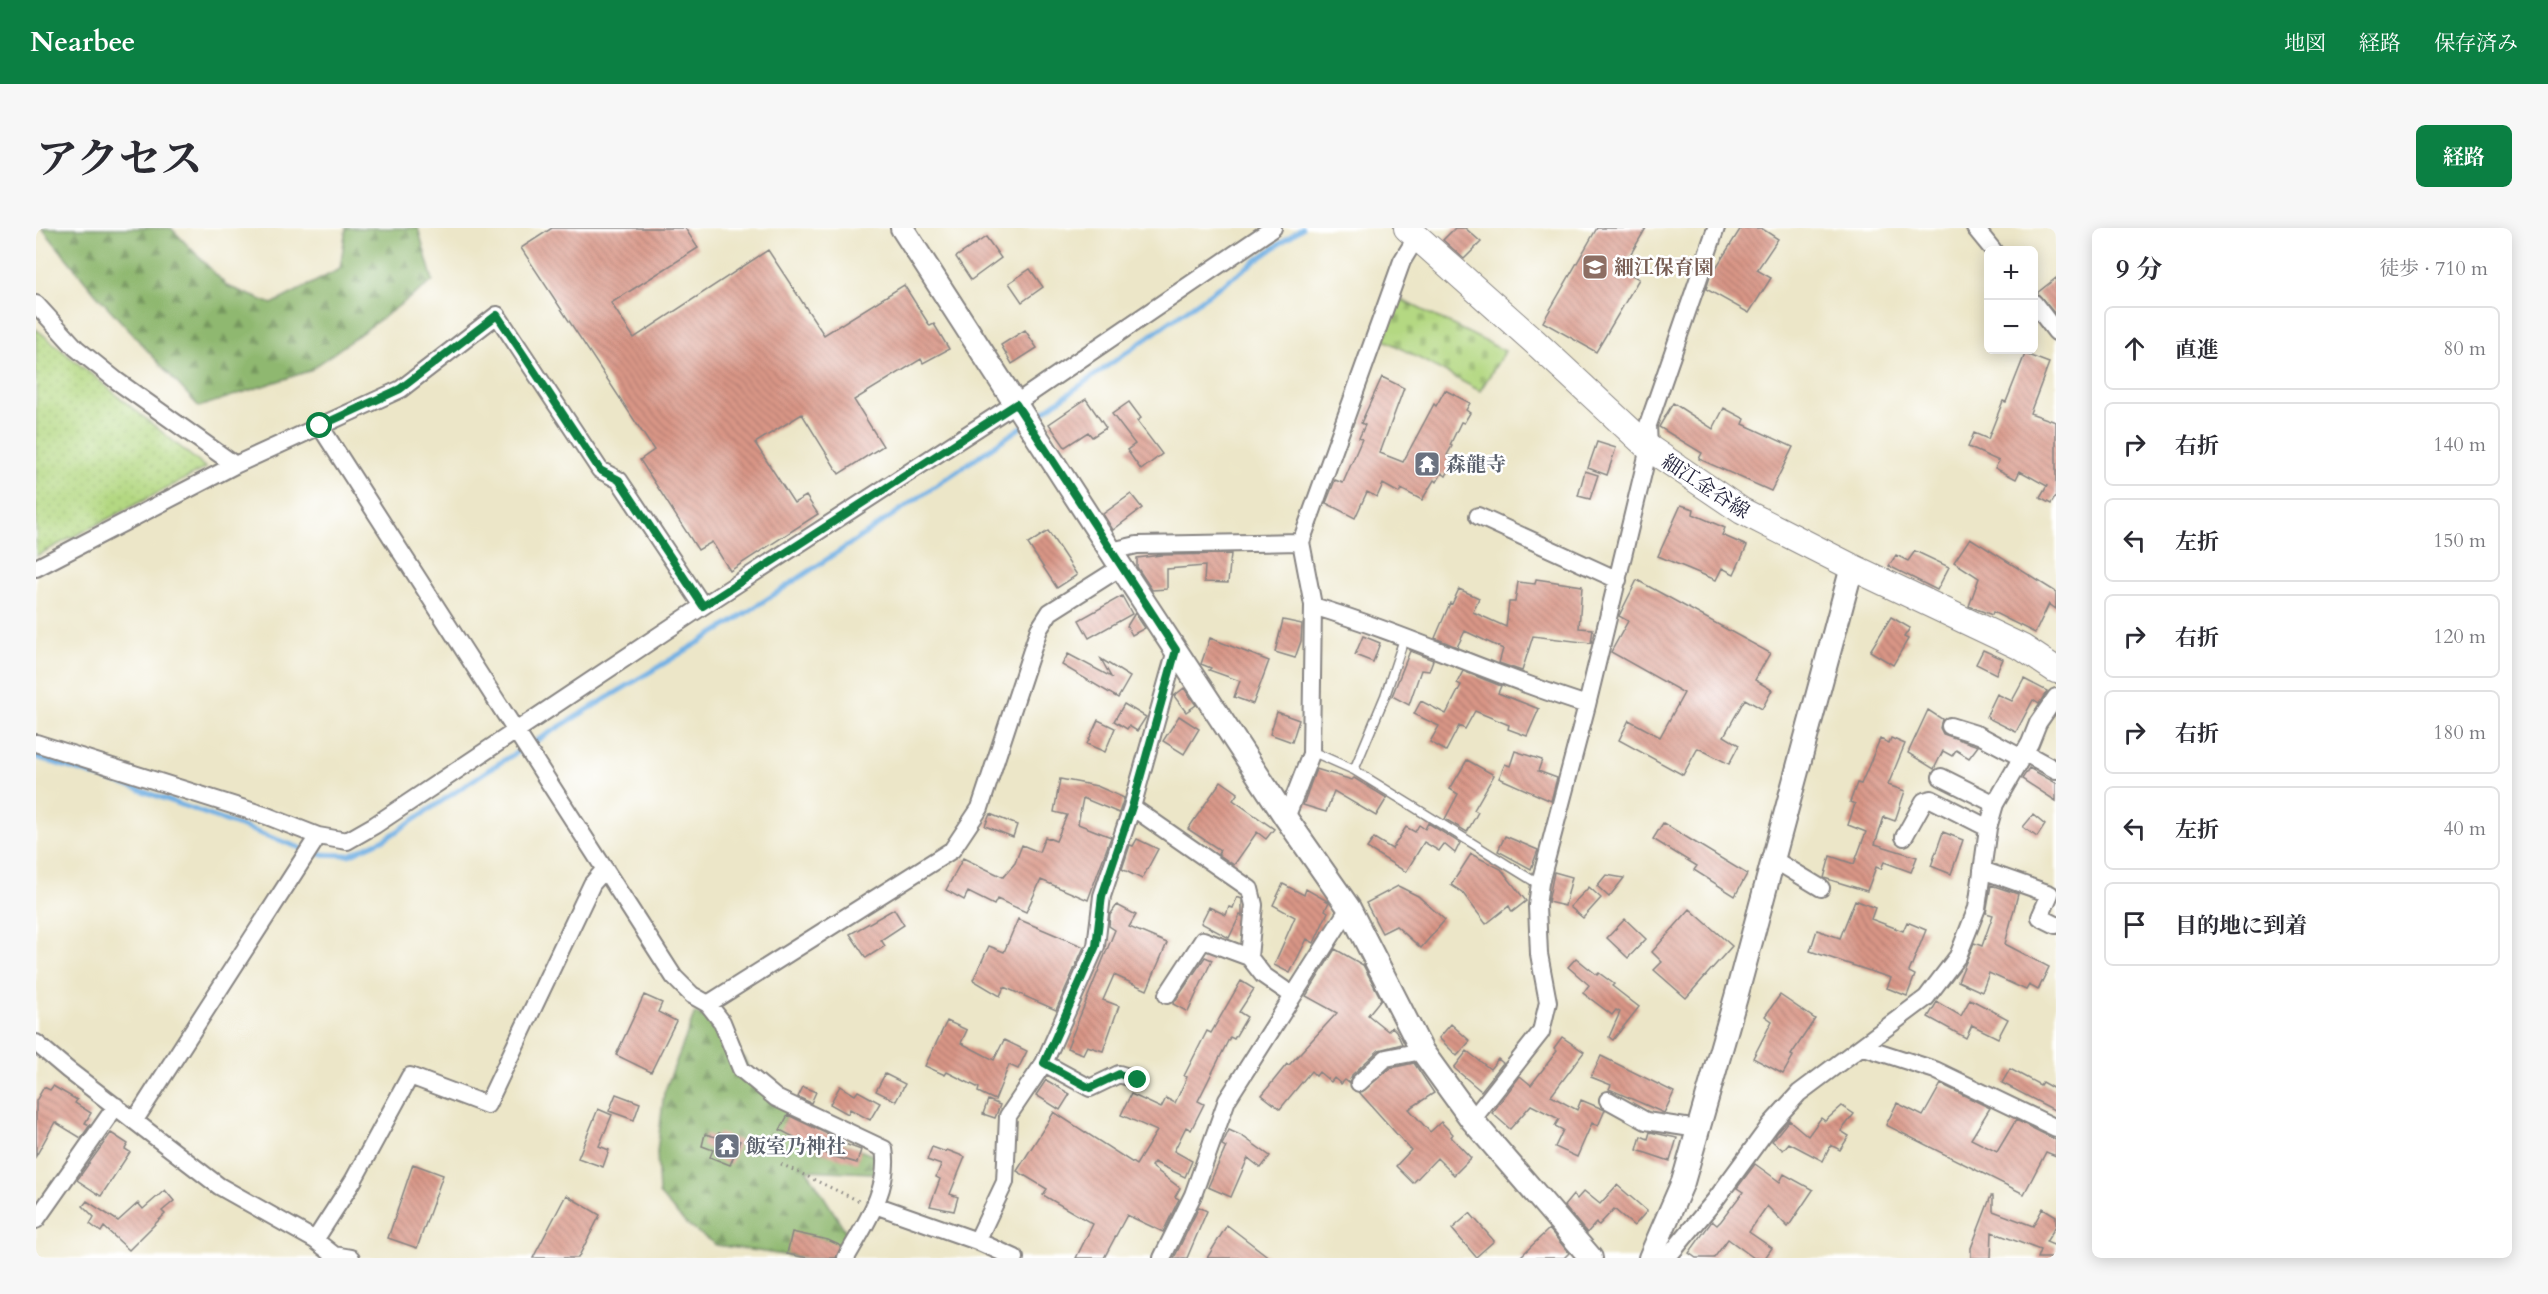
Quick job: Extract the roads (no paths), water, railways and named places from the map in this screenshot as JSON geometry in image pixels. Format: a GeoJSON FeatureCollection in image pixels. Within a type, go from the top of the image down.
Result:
{"type":"FeatureCollection","features":[{"type":"Feature","properties":{"kind":"main road","name":"細江金谷線"},"geometry":{"type":"LineString","coordinates":[[1412,233],[1535,342],[1649,448],[1742,511],[1852,567],[2023,648],[2056,670]]}},
{"type":"Feature","properties":{"kind":"street"},"geometry":{"type":"LineString","coordinates":[[902,228],[1286,818],[1349,908],[1422,1051],[1472,1120],[1591,1258]]}},
{"type":"Feature","properties":{"kind":"street"},"geometry":{"type":"LineString","coordinates":[[36,742],[267,816],[316,839],[347,841],[519,733],[703,606],[1024,416],[1273,228]]}},
{"type":"Feature","properties":{"kind":"street"},"geometry":{"type":"LineString","coordinates":[[1472,1120],[1541,1032],[1548,1002],[1539,954],[1537,906],[1540,885],[1587,705],[1649,448],[1648,425],[1716,228]]}},
{"type":"Feature","properties":{"kind":"street"},"geometry":{"type":"LineString","coordinates":[[1975,228],[1990,246]]}},
{"type":"Feature","properties":{"kind":"street"},"geometry":{"type":"LineString","coordinates":[[1286,818],[1311,751],[1313,606],[1301,542],[1412,233]]}},
{"type":"Feature","properties":{"kind":"street"},"geometry":{"type":"LineString","coordinates":[[36,304],[76,348],[117,381],[235,465]]}},
{"type":"Feature","properties":{"kind":"street"},"geometry":{"type":"LineString","coordinates":[[2038,308],[2056,332]]}},
{"type":"Feature","properties":{"kind":"street"},"geometry":{"type":"LineString","coordinates":[[36,568],[235,465],[400,389],[497,315],[600,470],[619,480],[703,606]]}},
{"type":"Feature","properties":{"kind":"street"},"geometry":{"type":"LineString","coordinates":[[320,426],[674,977],[692,995],[708,1004],[722,1022],[741,1069],[776,1098],[884,1149],[886,1160],[875,1207],[846,1258]]}},
{"type":"Feature","properties":{"kind":"street"},"geometry":{"type":"LineString","coordinates":[[1478,516],[1618,580]]}},
{"type":"Feature","properties":{"kind":"street"},"geometry":{"type":"LineString","coordinates":[[708,1004],[952,850],[980,808],[1039,629],[1050,612],[1116,559],[1137,545],[1301,542]]}},
{"type":"Feature","properties":{"kind":"street"},"geometry":{"type":"LineString","coordinates":[[1650,1258],[1683,1182],[1852,567]]}},
{"type":"Feature","properties":{"kind":"street"},"geometry":{"type":"LineString","coordinates":[[1313,606],[1370,623],[1528,687],[1587,705]]}},
{"type":"Feature","properties":{"kind":"street"},"geometry":{"type":"LineString","coordinates":[[977,1241],[1005,1182],[1008,1116],[1044,1063],[1096,946],[1102,896],[1132,807],[1176,650]]}},
{"type":"Feature","properties":{"kind":"street"},"geometry":{"type":"LineString","coordinates":[[1667,1258],[1716,1199],[1771,1124],[1799,1093],[1864,1047],[1926,998],[1958,956],[1977,908],[1988,828],[1995,804],[2038,723],[2056,696]]}},
{"type":"Feature","properties":{"kind":"street"},"geometry":{"type":"LineString","coordinates":[[1950,726],[1979,735],[2056,770]]}},
{"type":"Feature","properties":{"kind":"street"},"geometry":{"type":"LineString","coordinates":[[1941,777],[1995,804]]}},
{"type":"Feature","properties":{"kind":"street"},"geometry":{"type":"LineString","coordinates":[[1904,837],[1924,801],[1931,799],[1988,828]]}},
{"type":"Feature","properties":{"kind":"street"},"geometry":{"type":"LineString","coordinates":[[1132,807],[1250,889],[1254,905],[1249,957]]}},
{"type":"Feature","properties":{"kind":"street"},"geometry":{"type":"LineString","coordinates":[[135,1120],[316,839]]}},
{"type":"Feature","properties":{"kind":"street"},"geometry":{"type":"LineString","coordinates":[[1773,859],[1821,888]]}},
{"type":"Feature","properties":{"kind":"street"},"geometry":{"type":"LineString","coordinates":[[315,1240],[353,1181],[410,1076],[487,1105],[592,884],[604,869]]}},
{"type":"Feature","properties":{"kind":"street"},"geometry":{"type":"LineString","coordinates":[[1982,870],[2050,894],[2040,917],[2056,925]]}},
{"type":"Feature","properties":{"kind":"street"},"geometry":{"type":"LineString","coordinates":[[1162,1258],[1193,1195],[1227,1100],[1349,908]]}},
{"type":"Feature","properties":{"kind":"street"},"geometry":{"type":"LineString","coordinates":[[1167,995],[1203,940],[1249,957],[1263,975],[1292,995]]}},
{"type":"Feature","properties":{"kind":"street"},"geometry":{"type":"LineString","coordinates":[[36,1043],[219,1186],[315,1240],[334,1256],[351,1258]]}},
{"type":"Feature","properties":{"kind":"street"},"geometry":{"type":"LineString","coordinates":[[1864,1047],[1935,1070],[2056,1128]]}},
{"type":"Feature","properties":{"kind":"street"},"geometry":{"type":"LineString","coordinates":[[1359,1083],[1386,1058],[1422,1051]]}},
{"type":"Feature","properties":{"kind":"street"},"geometry":{"type":"LineString","coordinates":[[1044,1063],[1090,1088],[1119,1074],[1138,1080]]}},
{"type":"Feature","properties":{"kind":"street"},"geometry":{"type":"LineString","coordinates":[[1608,1100],[1646,1121],[1698,1129]]}},
{"type":"Feature","properties":{"kind":"street"},"geometry":{"type":"LineString","coordinates":[[36,1220],[116,1106]]}},
{"type":"Feature","properties":{"kind":"street"},"geometry":{"type":"LineString","coordinates":[[875,1207],[977,1241],[1015,1258]]}},
{"type":"Feature","properties":{"kind":"lane"},"geometry":{"type":"LineString","coordinates":[[1354,770],[1385,696],[1405,636]]}},
{"type":"Feature","properties":{"kind":"lane"},"geometry":{"type":"LineString","coordinates":[[1311,751],[1354,770],[1540,885]]}},
{"type":"Feature","properties":{"kind":"waterway"},"geometry":{"type":"LineString","coordinates":[[1033,419],[1302,228]]}},
{"type":"Feature","properties":{"kind":"waterway"},"geometry":{"type":"LineString","coordinates":[[36,757],[129,786],[317,854],[349,855],[387,838],[488,770],[731,623],[1023,426]]}},
{"type":"Feature","properties":{"kind":"place","name":"細江保育園"},"geometry":{"type":"Point","coordinates":[1595,267]}},
{"type":"Feature","properties":{"kind":"place","name":"森龍寺"},"geometry":{"type":"Point","coordinates":[1427,464]}},
{"type":"Feature","properties":{"kind":"place","name":"飯室乃神社"},"geometry":{"type":"Point","coordinates":[727,1146]}}]}
